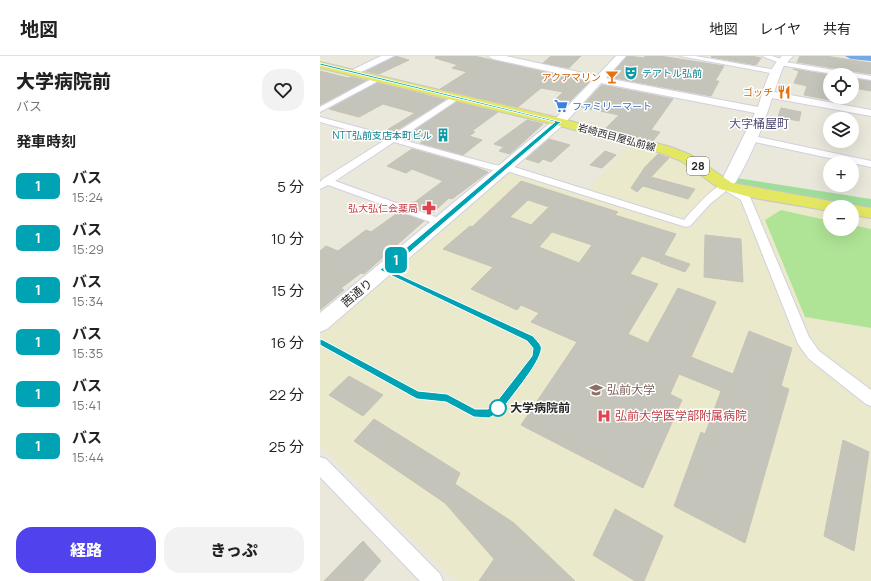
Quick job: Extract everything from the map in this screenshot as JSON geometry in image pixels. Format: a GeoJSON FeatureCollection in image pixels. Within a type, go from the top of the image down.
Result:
{"type":"FeatureCollection","features":[{"type":"Feature","properties":{"kind":"main road","name":"岩崎西目屋弘前線"},"geometry":{"type":"LineString","coordinates":[[320,65],[380,78],[559,122],[678,154],[694,163],[726,186],[754,194],[823,205]]}},
{"type":"Feature","properties":{"kind":"main road"},"geometry":{"type":"LineString","coordinates":[[859,211],[871,213]]}},
{"type":"Feature","properties":{"kind":"street"},"geometry":{"type":"LineString","coordinates":[[353,72],[388,56]]}},
{"type":"Feature","properties":{"kind":"street"},"geometry":{"type":"LineString","coordinates":[[493,56],[599,80],[762,111]]}},
{"type":"Feature","properties":{"kind":"street","name":"茜通り"},"geometry":{"type":"LineString","coordinates":[[322,319],[559,122],[621,56]]}},
{"type":"Feature","properties":{"kind":"street"},"geometry":{"type":"LineString","coordinates":[[683,56],[781,63],[823,70]]}},
{"type":"Feature","properties":{"kind":"street"},"geometry":{"type":"LineString","coordinates":[[765,56],[781,63]]}},
{"type":"Feature","properties":{"kind":"street"},"geometry":{"type":"LineString","coordinates":[[320,119],[495,168],[511,169],[686,224],[706,202],[726,186],[762,111],[781,63]]}},
{"type":"Feature","properties":{"kind":"street"},"geometry":{"type":"LineString","coordinates":[[859,76],[871,78]]}},
{"type":"Feature","properties":{"kind":"street"},"geometry":{"type":"LineString","coordinates":[[320,110],[380,78]]}},
{"type":"Feature","properties":{"kind":"street"},"geometry":{"type":"LineString","coordinates":[[768,94],[871,113]]}},
{"type":"Feature","properties":{"kind":"street"},"geometry":{"type":"LineString","coordinates":[[323,184],[458,97]]}},
{"type":"Feature","properties":{"kind":"street"},"geometry":{"type":"LineString","coordinates":[[749,138],[871,164]]}},
{"type":"Feature","properties":{"kind":"street"},"geometry":{"type":"LineString","coordinates":[[323,184],[440,222]]}},
{"type":"Feature","properties":{"kind":"street"},"geometry":{"type":"LineString","coordinates":[[726,186],[746,199],[803,340],[814,355],[871,398]]}},
{"type":"Feature","properties":{"kind":"street"},"geometry":{"type":"LineString","coordinates":[[320,465],[433,581]]}},
{"type":"Feature","properties":{"kind":"shaded area","name":"弘前大学"},"geometry":{"type":"Polygon","coordinates":[[[631,144],[682,160],[740,201],[752,197],[823,210],[823,236],[859,236],[859,216],[871,218],[871,581],[456,581],[320,444],[320,336],[505,174],[511,172],[583,194],[631,144]]]}},
{"type":"Feature","properties":{"kind":"green space"},"geometry":{"type":"Polygon","coordinates":[[[736,178],[871,199],[871,210],[859,208],[859,200],[823,200],[823,202],[743,188],[734,185],[736,178]]]}},
{"type":"Feature","properties":{"kind":"green space"},"geometry":{"type":"Polygon","coordinates":[[[781,210],[823,219],[823,236],[859,236],[859,226],[871,229],[871,328],[805,317],[765,220],[781,210]]]}},
{"type":"Feature","properties":{"kind":"building"},"geometry":{"type":"Polygon","coordinates":[[[395,56],[409,60],[379,74],[366,71],[395,56]]]}},
{"type":"Feature","properties":{"kind":"building"},"geometry":{"type":"Polygon","coordinates":[[[436,56],[474,56],[589,82],[567,104],[558,103],[561,100],[556,99],[563,92],[541,88],[518,107],[440,89],[467,72],[452,68],[458,65],[435,58],[436,56]]]}},
{"type":"Feature","properties":{"kind":"building"},"geometry":{"type":"Polygon","coordinates":[[[551,56],[581,56],[569,68],[543,63],[551,56]]]}},
{"type":"Feature","properties":{"kind":"building"},"geometry":{"type":"Polygon","coordinates":[[[627,56],[644,58],[645,56],[660,56],[724,66],[715,81],[719,81],[711,96],[609,77],[627,56]]]}},
{"type":"Feature","properties":{"kind":"building"},"geometry":{"type":"Polygon","coordinates":[[[751,56],[761,58],[756,65],[711,57],[751,56]]]}},
{"type":"Feature","properties":{"kind":"building"},"geometry":{"type":"Polygon","coordinates":[[[800,56],[825,56],[871,63],[871,74],[859,72],[859,68],[834,68],[797,62],[800,56]]]}},
{"type":"Feature","properties":{"kind":"building"},"geometry":{"type":"Polygon","coordinates":[[[793,69],[823,74],[823,99],[804,95],[807,86],[794,83],[799,71],[793,69]]]}},
{"type":"Feature","properties":{"kind":"building"},"geometry":{"type":"Polygon","coordinates":[[[320,71],[348,78],[351,77],[366,81],[320,105],[320,71]]]}},
{"type":"Feature","properties":{"kind":"building"},"geometry":{"type":"Polygon","coordinates":[[[859,79],[871,81],[871,91],[859,89],[859,79]]]}},
{"type":"Feature","properties":{"kind":"building"},"geometry":{"type":"Polygon","coordinates":[[[377,83],[445,100],[394,132],[387,130],[415,113],[383,104],[359,117],[329,109],[377,83]]]}},
{"type":"Feature","properties":{"kind":"building"},"geometry":{"type":"Polygon","coordinates":[[[602,85],[673,99],[651,130],[660,132],[653,141],[606,128],[619,115],[581,107],[602,85]]]}},
{"type":"Feature","properties":{"kind":"building"},"geometry":{"type":"Polygon","coordinates":[[[456,102],[498,112],[472,131],[475,132],[469,136],[482,140],[463,155],[420,143],[424,141],[406,136],[456,102]]]}},
{"type":"Feature","properties":{"kind":"building"},"geometry":{"type":"Polygon","coordinates":[[[781,108],[801,112],[799,121],[778,117],[781,108]]]}},
{"type":"Feature","properties":{"kind":"building"},"geometry":{"type":"Polygon","coordinates":[[[527,120],[543,124],[510,154],[499,151],[504,147],[494,144],[527,120]]]}},
{"type":"Feature","properties":{"kind":"building"},"geometry":{"type":"Polygon","coordinates":[[[549,139],[570,145],[551,162],[543,159],[539,163],[526,159],[549,139]]]}},
{"type":"Feature","properties":{"kind":"building"},"geometry":{"type":"Polygon","coordinates":[[[412,149],[476,167],[488,172],[452,199],[449,198],[431,214],[408,205],[415,202],[443,181],[412,169],[406,173],[387,166],[412,149]]]}},
{"type":"Feature","properties":{"kind":"building"},"geometry":{"type":"Polygon","coordinates":[[[605,151],[616,155],[602,168],[590,165],[605,151]]]}},
{"type":"Feature","properties":{"kind":"building"},"geometry":{"type":"Polygon","coordinates":[[[658,154],[669,158],[651,177],[695,189],[688,199],[643,186],[637,192],[631,188],[645,167],[658,154]]]}},
{"type":"Feature","properties":{"kind":"building"},"geometry":{"type":"Polygon","coordinates":[[[521,181],[618,212],[615,215],[676,234],[664,255],[690,264],[685,272],[660,263],[661,259],[659,262],[642,256],[630,274],[658,284],[628,334],[648,343],[678,288],[716,302],[691,357],[733,374],[749,331],[792,348],[781,386],[789,389],[745,543],[674,506],[701,432],[705,434],[721,391],[679,374],[670,394],[682,400],[643,488],[521,425],[577,342],[531,322],[539,313],[521,305],[517,310],[471,289],[493,267],[443,249],[470,226],[472,227],[521,181]],[[528,200],[510,217],[531,225],[549,207],[528,200]],[[552,232],[539,247],[579,263],[592,245],[552,232]]]}},
{"type":"Feature","properties":{"kind":"building"},"geometry":{"type":"Polygon","coordinates":[[[399,212],[424,221],[364,274],[361,273],[341,288],[344,290],[320,310],[320,251],[326,246],[338,251],[366,230],[371,232],[399,212]]]}},
{"type":"Feature","properties":{"kind":"building"},"geometry":{"type":"Polygon","coordinates":[[[705,235],[741,239],[743,282],[704,277],[705,235]]]}},
{"type":"Feature","properties":{"kind":"building"},"geometry":{"type":"Polygon","coordinates":[[[349,376],[383,395],[363,416],[329,395],[349,376]]]}},
{"type":"Feature","properties":{"kind":"building"},"geometry":{"type":"Polygon","coordinates":[[[374,419],[460,473],[455,484],[514,523],[575,581],[479,581],[494,559],[445,503],[354,441],[374,419]]]}},
{"type":"Feature","properties":{"kind":"building"},"geometry":{"type":"Polygon","coordinates":[[[843,440],[869,452],[854,551],[824,536],[843,440]]]}},
{"type":"Feature","properties":{"kind":"building"},"geometry":{"type":"Polygon","coordinates":[[[615,509],[663,536],[644,581],[635,581],[593,555],[615,509]]]}},
{"type":"Feature","properties":{"kind":"building"},"geometry":{"type":"Polygon","coordinates":[[[363,541],[381,561],[363,581],[324,581],[363,541]]]}},
{"type":"Feature","properties":{"kind":"waterway"},"geometry":{"type":"LineString","coordinates":[[851,56],[871,58]]}},
{"type":"Feature","properties":{"kind":"bus line","name":"1"},"geometry":{"type":"LineString","coordinates":[[320,65],[380,78],[559,122],[384,270],[530,338],[537,347],[536,357],[498,408],[489,413],[474,413],[447,398],[417,395],[320,342]]}},
{"type":"Feature","properties":{"kind":"place","name":"テアトル弘前"},"geometry":{"type":"Point","coordinates":[631,73]}},
{"type":"Feature","properties":{"kind":"place","name":"アクアマリン"},"geometry":{"type":"Point","coordinates":[612,77]}},
{"type":"Feature","properties":{"kind":"place","name":"ゴッチ"},"geometry":{"type":"Point","coordinates":[784,92]}},
{"type":"Feature","properties":{"kind":"place","name":"ファミリーマート"},"geometry":{"type":"Point","coordinates":[561,106]}},
{"type":"Feature","properties":{"kind":"place","name":"NTT弘前支店本町ビル"},"geometry":{"type":"Point","coordinates":[443,135]}},
{"type":"Feature","properties":{"kind":"place","name":"弘大弘仁会薬局"},"geometry":{"type":"Point","coordinates":[429,208]}},
{"type":"Feature","properties":{"kind":"place","name":"弘前大学"},"geometry":{"type":"Point","coordinates":[596,390]}},
{"type":"Feature","properties":{"kind":"place","name":"大学病院前"},"geometry":{"type":"Point","coordinates":[498,408]}},
{"type":"Feature","properties":{"kind":"place","name":"弘前大学医学部附属病院"},"geometry":{"type":"Point","coordinates":[604,416]}},
{"type":"Feature","properties":{"kind":"district","name":"大字桶屋町"},"geometry":{"type":"Point","coordinates":[759,124]}}]}
